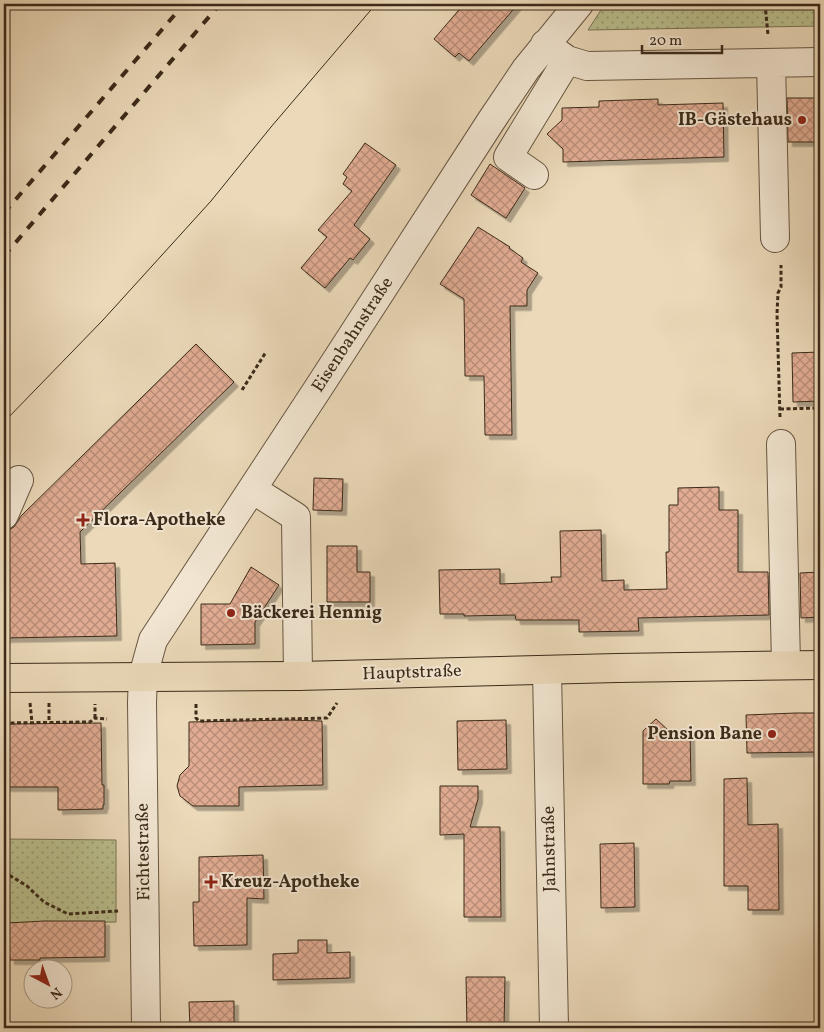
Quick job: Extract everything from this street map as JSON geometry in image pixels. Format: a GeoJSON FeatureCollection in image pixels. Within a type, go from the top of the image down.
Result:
{"type":"FeatureCollection","features":[{"type":"Feature","properties":{"kind":"main road","name":"Hauptstraße"},"geometry":{"type":"LineString","coordinates":[[4,678],[298,676],[786,664],[820,665]]}},
{"type":"Feature","properties":{"kind":"street","name":"Eisenbahnstraße"},"geometry":{"type":"LineString","coordinates":[[143,676],[153,640],[526,69],[579,4]]}},
{"type":"Feature","properties":{"kind":"street"},"geometry":{"type":"LineString","coordinates":[[545,44],[567,60],[587,66],[820,62]]}},
{"type":"Feature","properties":{"kind":"street"},"geometry":{"type":"LineString","coordinates":[[508,157],[567,60]]}},
{"type":"Feature","properties":{"kind":"street"},"geometry":{"type":"LineString","coordinates":[[771,63],[775,238]]}},
{"type":"Feature","properties":{"kind":"street"},"geometry":{"type":"LineString","coordinates":[[480,138],[534,175]]}},
{"type":"Feature","properties":{"kind":"street"},"geometry":{"type":"LineString","coordinates":[[781,444],[786,664]]}},
{"type":"Feature","properties":{"kind":"street"},"geometry":{"type":"LineString","coordinates":[[4,515],[19,480]]}},
{"type":"Feature","properties":{"kind":"street"},"geometry":{"type":"LineString","coordinates":[[252,489],[296,517],[298,676]]}},
{"type":"Feature","properties":{"kind":"street","name":"Jahnstraße"},"geometry":{"type":"LineString","coordinates":[[547,670],[554,1028]]}},
{"type":"Feature","properties":{"kind":"street","name":"Fichtestraße"},"geometry":{"type":"LineString","coordinates":[[143,676],[146,1028]]}},
{"type":"Feature","properties":{"kind":"path"},"geometry":{"type":"LineString","coordinates":[[775,238],[781,252],[781,287],[778,293],[777,314],[781,444]]}},
{"type":"Feature","properties":{"kind":"path"},"geometry":{"type":"LineString","coordinates":[[242,390],[266,352]]}},
{"type":"Feature","properties":{"kind":"path"},"geometry":{"type":"LineString","coordinates":[[780,409],[820,408]]}},
{"type":"Feature","properties":{"kind":"path"},"geometry":{"type":"LineString","coordinates":[[196,702],[196,718],[199,721],[327,718],[338,700]]}},
{"type":"Feature","properties":{"kind":"path"},"geometry":{"type":"LineString","coordinates":[[30,703],[32,723]]}},
{"type":"Feature","properties":{"kind":"path"},"geometry":{"type":"LineString","coordinates":[[49,703],[50,722]]}},
{"type":"Feature","properties":{"kind":"path"},"geometry":{"type":"LineString","coordinates":[[95,703],[95,718]]}},
{"type":"Feature","properties":{"kind":"path"},"geometry":{"type":"LineString","coordinates":[[4,724],[90,722],[95,718],[107,719]]}},
{"type":"Feature","properties":{"kind":"path"},"geometry":{"type":"LineString","coordinates":[[4,872],[27,886],[44,902],[68,914],[117,911],[145,912]]}},
{"type":"Feature","properties":{"kind":"green space"},"geometry":{"type":"Polygon","coordinates":[[[605,4],[820,4],[820,26],[588,30],[605,4]]]}},
{"type":"Feature","properties":{"kind":"green space"},"geometry":{"type":"Polygon","coordinates":[[[4,839],[116,840],[116,922],[4,924],[4,839]]]}},
{"type":"Feature","properties":{"kind":"building"},"geometry":{"type":"Polygon","coordinates":[[[464,4],[518,4],[469,61],[459,53],[455,57],[434,39],[464,4]]]}},
{"type":"Feature","properties":{"kind":"building","name":"IB-Gästehaus"},"geometry":{"type":"Polygon","coordinates":[[[787,98],[820,98],[820,142],[788,142],[787,98]]]}},
{"type":"Feature","properties":{"kind":"building"},"geometry":{"type":"Polygon","coordinates":[[[658,99],[658,105],[723,103],[724,157],[563,162],[563,149],[547,134],[562,120],[562,108],[599,107],[599,101],[658,99]]]}},
{"type":"Feature","properties":{"kind":"building"},"geometry":{"type":"Polygon","coordinates":[[[365,143],[396,165],[354,225],[370,239],[353,260],[350,258],[325,288],[301,268],[327,237],[318,230],[352,191],[343,184],[347,177],[343,174],[365,143]]]}},
{"type":"Feature","properties":{"kind":"building"},"geometry":{"type":"Polygon","coordinates":[[[490,164],[525,188],[506,218],[471,195],[490,164]]]}},
{"type":"Feature","properties":{"kind":"building"},"geometry":{"type":"Polygon","coordinates":[[[478,227],[510,247],[523,258],[521,262],[538,273],[527,290],[527,306],[510,306],[512,435],[485,435],[484,376],[465,376],[464,299],[440,284],[478,227]]]}},
{"type":"Feature","properties":{"kind":"building"},"geometry":{"type":"Polygon","coordinates":[[[196,344],[234,382],[80,532],[81,564],[115,563],[117,636],[4,638],[4,532],[14,527],[21,516],[196,344]]]}},
{"type":"Feature","properties":{"kind":"building"},"geometry":{"type":"Polygon","coordinates":[[[820,352],[820,401],[793,402],[792,353],[820,352]]]}},
{"type":"Feature","properties":{"kind":"building"},"geometry":{"type":"Polygon","coordinates":[[[314,478],[343,479],[342,511],[313,510],[314,478]]]}},
{"type":"Feature","properties":{"kind":"building"},"geometry":{"type":"Polygon","coordinates":[[[719,487],[719,510],[738,510],[738,572],[768,572],[769,615],[638,618],[639,631],[579,632],[579,620],[516,620],[515,615],[464,616],[464,614],[440,614],[439,570],[500,569],[500,584],[552,582],[551,577],[561,577],[560,531],[601,530],[602,581],[624,580],[624,590],[667,589],[666,552],[669,552],[669,505],[678,505],[678,488],[719,487]]]}},
{"type":"Feature","properties":{"kind":"building"},"geometry":{"type":"Polygon","coordinates":[[[327,546],[357,546],[357,572],[370,572],[370,602],[327,602],[327,546]]]}},
{"type":"Feature","properties":{"kind":"building","name":"Bäckerei Hennig"},"geometry":{"type":"Polygon","coordinates":[[[251,567],[279,585],[255,622],[255,644],[201,645],[201,604],[230,604],[251,567]]]}},
{"type":"Feature","properties":{"kind":"building"},"geometry":{"type":"Polygon","coordinates":[[[820,572],[820,617],[801,618],[800,573],[820,572]]]}},
{"type":"Feature","properties":{"kind":"building","name":"Pension Bane"},"geometry":{"type":"Polygon","coordinates":[[[820,713],[820,752],[747,753],[746,715],[820,713]]]}},
{"type":"Feature","properties":{"kind":"building"},"geometry":{"type":"Polygon","coordinates":[[[656,719],[669,731],[669,734],[690,734],[691,781],[670,781],[669,784],[643,784],[643,731],[656,719]]]}},
{"type":"Feature","properties":{"kind":"building"},"geometry":{"type":"Polygon","coordinates":[[[506,720],[507,769],[458,770],[457,721],[506,720]]]}},
{"type":"Feature","properties":{"kind":"building"},"geometry":{"type":"Polygon","coordinates":[[[322,721],[323,785],[239,787],[239,806],[193,806],[180,796],[177,786],[180,775],[189,766],[189,722],[322,721]]]}},
{"type":"Feature","properties":{"kind":"building"},"geometry":{"type":"Polygon","coordinates":[[[101,723],[102,785],[104,785],[103,809],[58,810],[58,787],[4,787],[4,725],[101,723]]]}},
{"type":"Feature","properties":{"kind":"building"},"geometry":{"type":"Polygon","coordinates":[[[747,778],[748,825],[778,824],[779,910],[748,910],[748,886],[724,886],[724,779],[747,778]]]}},
{"type":"Feature","properties":{"kind":"building"},"geometry":{"type":"Polygon","coordinates":[[[440,786],[478,786],[478,799],[470,827],[500,827],[501,917],[464,917],[464,834],[440,835],[440,786]]]}},
{"type":"Feature","properties":{"kind":"building"},"geometry":{"type":"Polygon","coordinates":[[[634,843],[635,907],[601,908],[600,844],[634,843]]]}},
{"type":"Feature","properties":{"kind":"building"},"geometry":{"type":"Polygon","coordinates":[[[263,855],[264,899],[247,898],[247,945],[194,946],[193,902],[199,902],[199,857],[263,855]]]}},
{"type":"Feature","properties":{"kind":"building"},"geometry":{"type":"Polygon","coordinates":[[[105,921],[105,957],[10,960],[7,923],[105,921]]]}},
{"type":"Feature","properties":{"kind":"building"},"geometry":{"type":"Polygon","coordinates":[[[298,940],[327,940],[327,953],[350,952],[350,978],[273,980],[273,954],[298,953],[298,940]]]}},
{"type":"Feature","properties":{"kind":"building"},"geometry":{"type":"Polygon","coordinates":[[[466,977],[505,977],[504,1028],[467,1028],[466,977]]]}},
{"type":"Feature","properties":{"kind":"building"},"geometry":{"type":"Polygon","coordinates":[[[234,1001],[234,1028],[190,1028],[189,1002],[234,1001]]]}},
{"type":"Feature","properties":{"kind":"tram line"},"geometry":{"type":"LineString","coordinates":[[4,422],[103,320],[211,201],[271,127],[376,4]]}},
{"type":"Feature","properties":{"kind":"railway"},"geometry":{"type":"LineString","coordinates":[[4,213],[184,4]]}},
{"type":"Feature","properties":{"kind":"railway"},"geometry":{"type":"LineString","coordinates":[[4,256],[220,4]]}},
{"type":"Feature","properties":{"kind":"place","name":"IB-Gästehaus"},"geometry":{"type":"Point","coordinates":[802,120]}},
{"type":"Feature","properties":{"kind":"place","name":"Flora-Apotheke"},"geometry":{"type":"Point","coordinates":[83,520]}},
{"type":"Feature","properties":{"kind":"place","name":"Bäckerei Hennig"},"geometry":{"type":"Point","coordinates":[231,613]}},
{"type":"Feature","properties":{"kind":"place","name":"Pension Bane"},"geometry":{"type":"Point","coordinates":[772,734]}},
{"type":"Feature","properties":{"kind":"place","name":"Kreuz-Apotheke"},"geometry":{"type":"Point","coordinates":[211,882]}}]}
